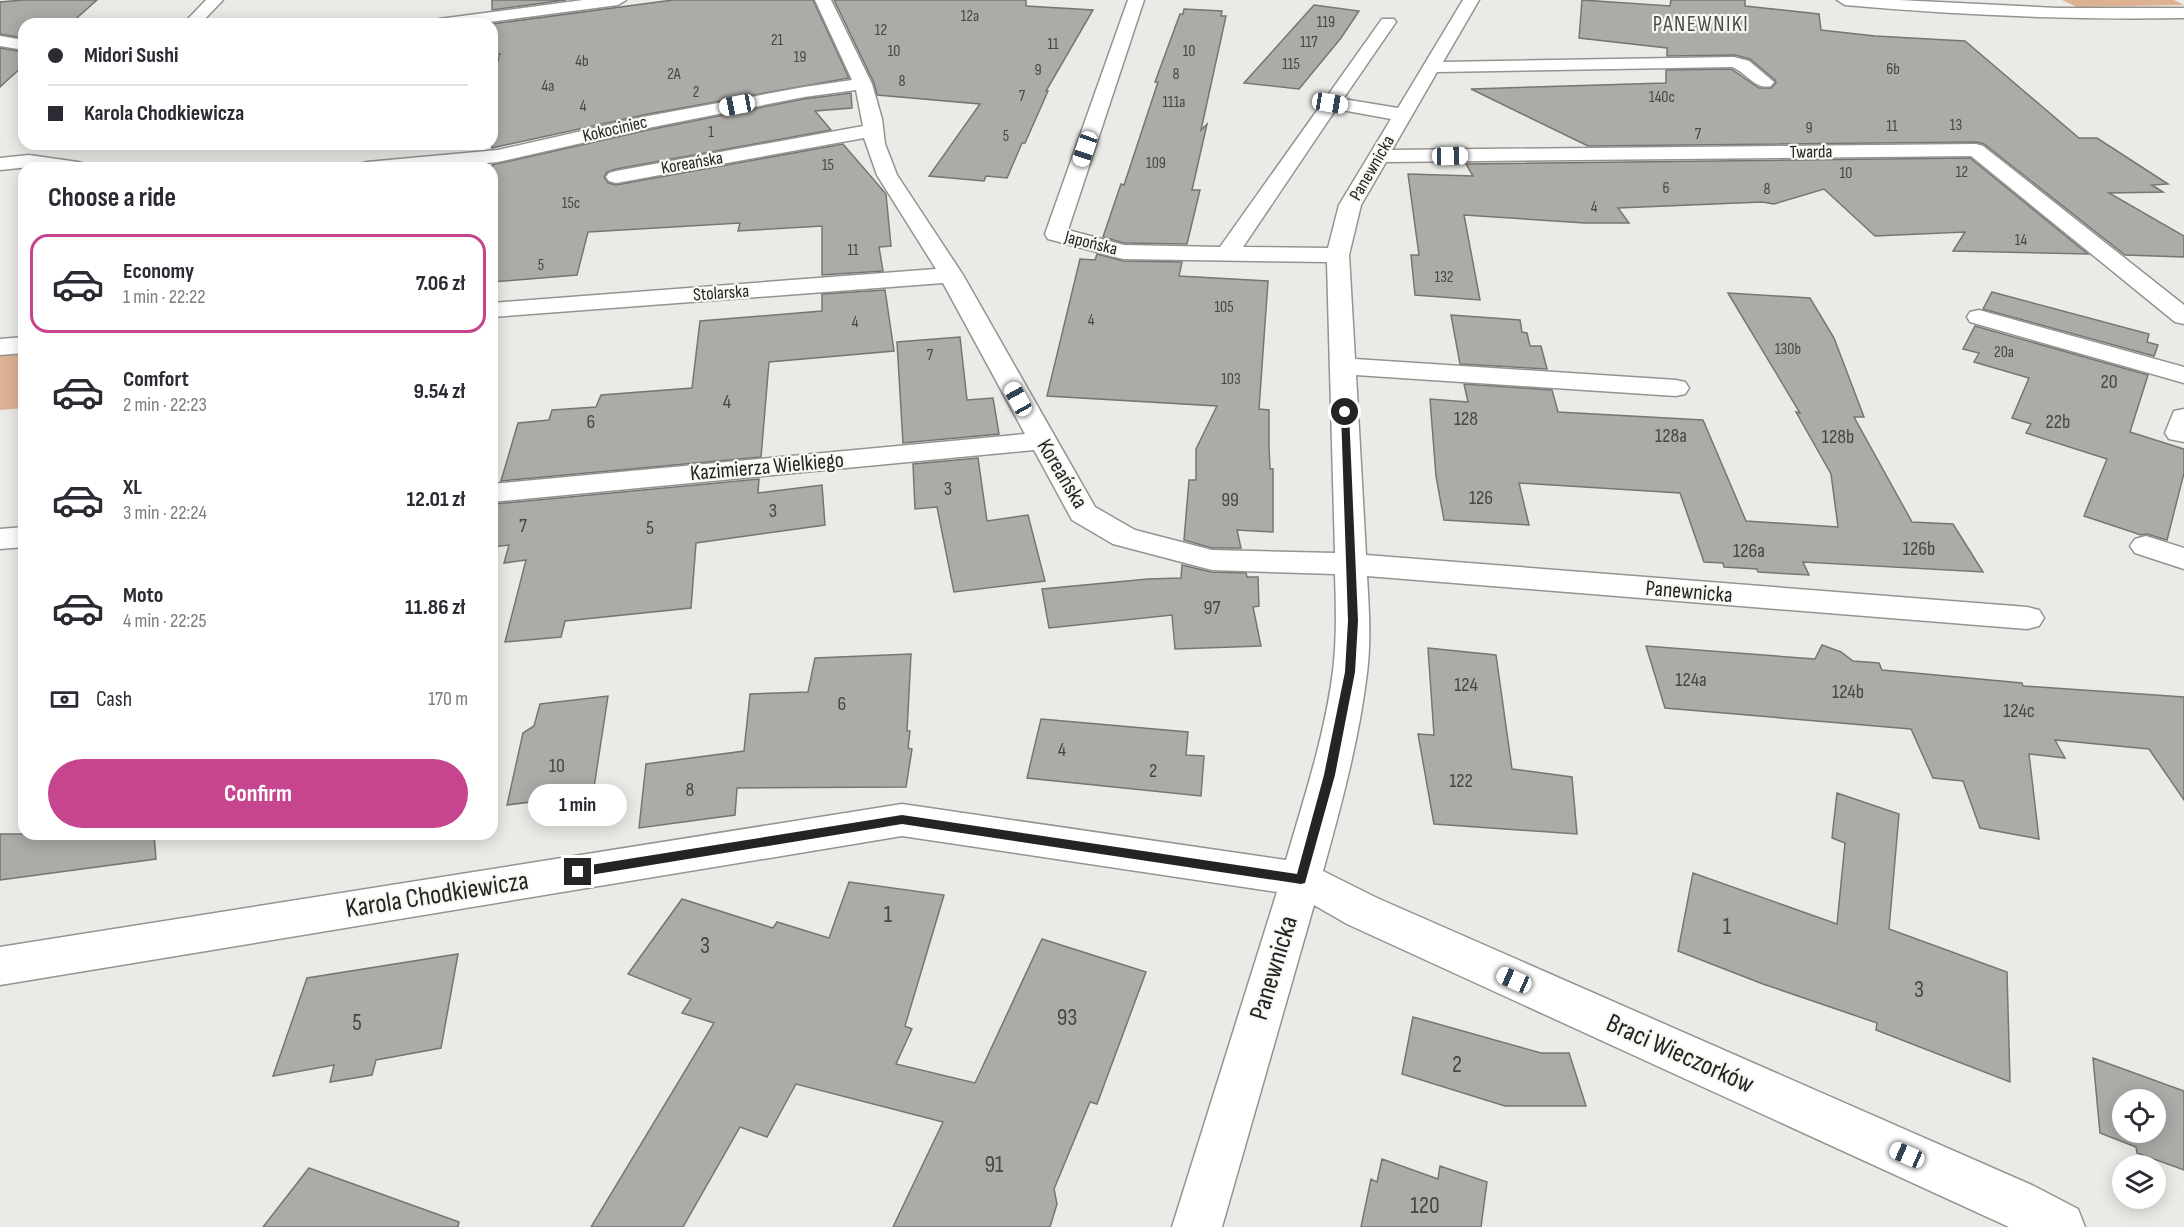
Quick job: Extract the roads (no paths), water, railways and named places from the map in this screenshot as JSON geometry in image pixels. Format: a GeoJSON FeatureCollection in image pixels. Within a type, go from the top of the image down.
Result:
{"type":"FeatureCollection","features":[{"type":"Feature","properties":{"kind":"street"},"geometry":{"type":"LineString","coordinates":[[197,18],[215,0]]}},
{"type":"Feature","properties":{"kind":"street"},"geometry":{"type":"LineString","coordinates":[[484,18],[618,0]]}},
{"type":"Feature","properties":{"kind":"street","name":"Koreańska"},"geometry":{"type":"LineString","coordinates":[[823,0],[863,84],[875,144],[887,175],[951,275],[1041,441],[1083,513],[1124,537],[1212,560],[1351,564]]}},
{"type":"Feature","properties":{"kind":"street","name":"Japońska"},"geometry":{"type":"LineString","coordinates":[[1136,0],[1056,234],[1123,252],[1338,255]]}},
{"type":"Feature","properties":{"kind":"street","name":"Panewnicka"},"geometry":{"type":"LineString","coordinates":[[1197,1227],[1330,775],[1350,672],[1353,621],[1338,255],[1350,205],[1471,0]]}},
{"type":"Feature","properties":{"kind":"street"},"geometry":{"type":"LineString","coordinates":[[1845,0],[1986,10],[2183,13]]}},
{"type":"Feature","properties":{"kind":"street"},"geometry":{"type":"LineString","coordinates":[[1227,253],[1388,22]]}},
{"type":"Feature","properties":{"kind":"street"},"geometry":{"type":"LineString","coordinates":[[0,41],[18,44]]}},
{"type":"Feature","properties":{"kind":"street"},"geometry":{"type":"LineString","coordinates":[[1431,67],[1734,63],[1743,65],[1765,82]]}},
{"type":"Feature","properties":{"kind":"street","name":"Kokociniec"},"geometry":{"type":"LineString","coordinates":[[432,162],[498,156],[648,122],[804,92],[863,84]]}},
{"type":"Feature","properties":{"kind":"street"},"geometry":{"type":"LineString","coordinates":[[1330,103],[1403,115]]}},
{"type":"Feature","properties":{"kind":"street","name":"Koreańska"},"geometry":{"type":"LineString","coordinates":[[616,177],[874,130]]}},
{"type":"Feature","properties":{"kind":"street","name":"Twarda"},"geometry":{"type":"LineString","coordinates":[[1378,156],[1976,150],[2184,317]]}},
{"type":"Feature","properties":{"kind":"street"},"geometry":{"type":"LineString","coordinates":[[0,164],[18,162]]}},
{"type":"Feature","properties":{"kind":"street"},"geometry":{"type":"LineString","coordinates":[[19,162],[36,162]]}},
{"type":"Feature","properties":{"kind":"street","name":"Stolarska"},"geometry":{"type":"LineString","coordinates":[[498,310],[951,275]]}},
{"type":"Feature","properties":{"kind":"street"},"geometry":{"type":"LineString","coordinates":[[1979,317],[2184,375]]}},
{"type":"Feature","properties":{"kind":"street"},"geometry":{"type":"LineString","coordinates":[[0,347],[18,346]]}},
{"type":"Feature","properties":{"kind":"street"},"geometry":{"type":"LineString","coordinates":[[1344,366],[1676,388]]}},
{"type":"Feature","properties":{"kind":"street"},"geometry":{"type":"LineString","coordinates":[[2184,417],[2179,433],[2184,434]]}},
{"type":"Feature","properties":{"kind":"street","name":"Kazimierza Wielkiego"},"geometry":{"type":"LineString","coordinates":[[498,492],[1041,441]]}},
{"type":"Feature","properties":{"kind":"street"},"geometry":{"type":"LineString","coordinates":[[0,539],[18,538]]}},
{"type":"Feature","properties":{"kind":"street"},"geometry":{"type":"LineString","coordinates":[[2146,546],[2184,559]]}},
{"type":"Feature","properties":{"kind":"street","name":"Panewnicka"},"geometry":{"type":"LineString","coordinates":[[1351,564],[2027,618]]}},
{"type":"Feature","properties":{"kind":"street","name":"Karola Chodkiewicza"},"geometry":{"type":"LineString","coordinates":[[0,966],[902,820],[1301,879]]}},
{"type":"Feature","properties":{"kind":"street","name":"Braci Wieczorków"},"geometry":{"type":"LineString","coordinates":[[1301,879],[1362,911],[2016,1204],[2060,1227]]}},
{"type":"Feature","properties":{"kind":"district","name":"PANEWNIKI"},"geometry":{"type":"Point","coordinates":[1701,24]}}]}
